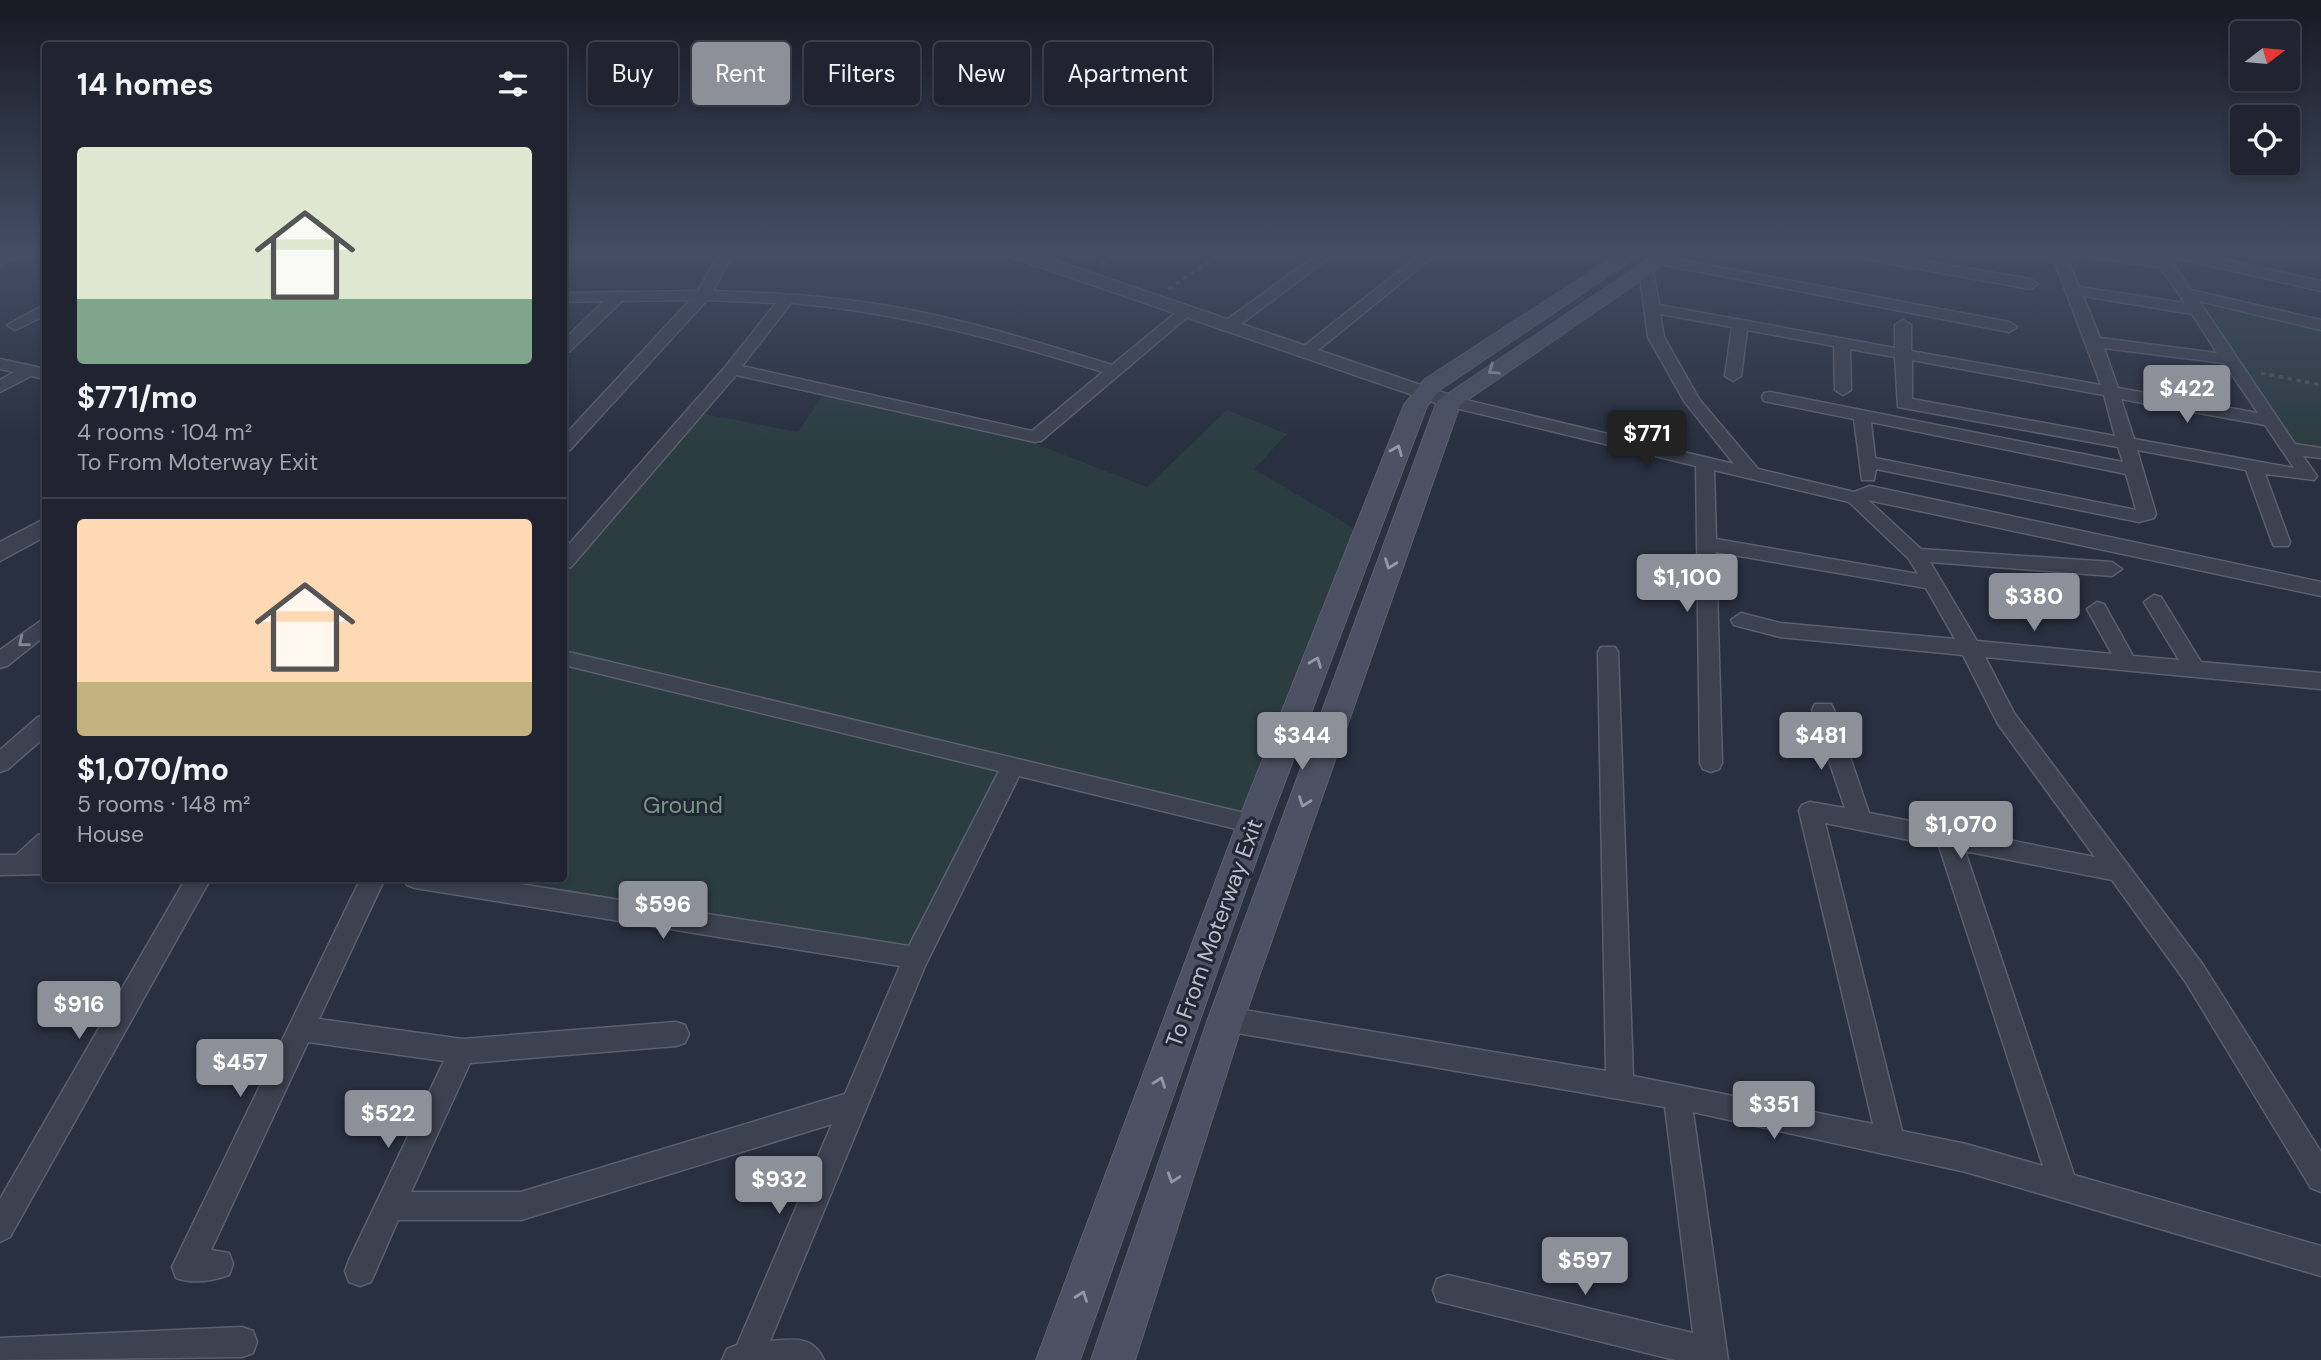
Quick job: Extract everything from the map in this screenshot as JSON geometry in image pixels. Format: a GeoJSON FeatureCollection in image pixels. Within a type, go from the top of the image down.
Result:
{"type":"FeatureCollection","features":[{"type":"Feature","properties":{"kind":"main road","name":"To From Moterway Exit"},"geometry":{"type":"LineString","coordinates":[[1113,1360],[1436,398],[1433,383],[1552,315]]}},
{"type":"Feature","properties":{"kind":"main road","name":"To From Moterway Exit"},"geometry":{"type":"LineString","coordinates":[[1058,1360],[1254,824],[1395,452],[1436,398]]}},
{"type":"Feature","properties":{"kind":"street"},"geometry":{"type":"LineString","coordinates":[[15,326],[33,315]]}},
{"type":"Feature","properties":{"kind":"street"},"geometry":{"type":"LineString","coordinates":[[567,345],[598,315]]}},
{"type":"Feature","properties":{"kind":"street"},"geometry":{"type":"LineString","coordinates":[[567,443],[685,315]]}},
{"type":"Feature","properties":{"kind":"street"},"geometry":{"type":"LineString","coordinates":[[567,555],[732,369],[774,315]]}},
{"type":"Feature","properties":{"kind":"street"},"geometry":{"type":"LineString","coordinates":[[913,315],[967,325],[1115,371]]}},
{"type":"Feature","properties":{"kind":"street"},"geometry":{"type":"LineString","coordinates":[[732,369],[1035,437],[1181,315]]}},
{"type":"Feature","properties":{"kind":"street"},"geometry":{"type":"LineString","coordinates":[[1192,315],[1436,398],[1705,464],[2321,589]]}},
{"type":"Feature","properties":{"kind":"street"},"geometry":{"type":"LineString","coordinates":[[1227,327],[1243,315]]}},
{"type":"Feature","properties":{"kind":"street"},"geometry":{"type":"LineString","coordinates":[[1305,353],[1352,315]]}},
{"type":"Feature","properties":{"kind":"street"},"geometry":{"type":"LineString","coordinates":[[1653,315],[1656,337],[1692,401],[1753,475]]}},
{"type":"Feature","properties":{"kind":"street"},"geometry":{"type":"LineString","coordinates":[[1691,315],[2271,421]]}},
{"type":"Feature","properties":{"kind":"street"},"geometry":{"type":"LineString","coordinates":[[1949,315],[2009,327]]}},
{"type":"Feature","properties":{"kind":"street"},"geometry":{"type":"LineString","coordinates":[[1867,462],[2143,516],[2148,509],[2125,443],[2111,391],[2082,315]]}},
{"type":"Feature","properties":{"kind":"street"},"geometry":{"type":"LineString","coordinates":[[1903,325],[1904,402],[2308,476],[2201,315]]}},
{"type":"Feature","properties":{"kind":"street"},"geometry":{"type":"LineString","coordinates":[[2279,315],[2321,325]]}},
{"type":"Feature","properties":{"kind":"street"},"geometry":{"type":"LineString","coordinates":[[1733,376],[1740,325]]}},
{"type":"Feature","properties":{"kind":"street"},"geometry":{"type":"LineString","coordinates":[[2094,342],[2233,364]]}},
{"type":"Feature","properties":{"kind":"street"},"geometry":{"type":"LineString","coordinates":[[1842,344],[1843,390]]}},
{"type":"Feature","properties":{"kind":"street"},"geometry":{"type":"LineString","coordinates":[[0,364],[37,372]]}},
{"type":"Feature","properties":{"kind":"street"},"geometry":{"type":"LineString","coordinates":[[0,387],[37,372]]}},
{"type":"Feature","properties":{"kind":"street"},"geometry":{"type":"LineString","coordinates":[[1770,397],[2135,470]]}},
{"type":"Feature","properties":{"kind":"street"},"geometry":{"type":"LineString","coordinates":[[1862,415],[1867,462],[1862,495]]}},
{"type":"Feature","properties":{"kind":"street"},"geometry":{"type":"LineString","coordinates":[[2289,448],[2321,453]]}},
{"type":"Feature","properties":{"kind":"street"},"geometry":{"type":"LineString","coordinates":[[1705,464],[1711,763]]}},
{"type":"Feature","properties":{"kind":"street"},"geometry":{"type":"LineString","coordinates":[[2253,466],[2281,542]]}},
{"type":"Feature","properties":{"kind":"street"},"geometry":{"type":"LineString","coordinates":[[1862,495],[1916,555],[1970,648],[2006,718],[2194,973],[2321,1178]]}},
{"type":"Feature","properties":{"kind":"street"},"geometry":{"type":"LineString","coordinates":[[0,553],[42,527]]}},
{"type":"Feature","properties":{"kind":"street"},"geometry":{"type":"LineString","coordinates":[[1707,544],[1933,583]]}},
{"type":"Feature","properties":{"kind":"street"},"geometry":{"type":"LineString","coordinates":[[1916,555],[2112,569]]}},
{"type":"Feature","properties":{"kind":"street"},"geometry":{"type":"LineString","coordinates":[[2154,602],[2196,669]]}},
{"type":"Feature","properties":{"kind":"street"},"geometry":{"type":"LineString","coordinates":[[2097,609],[2127,663]]}},
{"type":"Feature","properties":{"kind":"street"},"geometry":{"type":"LineString","coordinates":[[1741,620],[1780,630],[2321,681]]}},
{"type":"Feature","properties":{"kind":"street"},"geometry":{"type":"LineString","coordinates":[[0,660],[42,627]]}},
{"type":"Feature","properties":{"kind":"street"},"geometry":{"type":"LineString","coordinates":[[1608,652],[1620,1086]]}},
{"type":"Feature","properties":{"kind":"street"},"geometry":{"type":"LineString","coordinates":[[567,659],[1254,824]]}},
{"type":"Feature","properties":{"kind":"street"},"geometry":{"type":"LineString","coordinates":[[1823,710],[1860,820]]}},
{"type":"Feature","properties":{"kind":"street"},"geometry":{"type":"LineString","coordinates":[[0,763],[42,726]]}},
{"type":"Feature","properties":{"kind":"street"},"geometry":{"type":"LineString","coordinates":[[808,1360],[801,1354],[742,1359],[917,958],[1013,766]]}},
{"type":"Feature","properties":{"kind":"street"},"geometry":{"type":"LineString","coordinates":[[1891,1142],[1810,811],[2119,871]]}},
{"type":"Feature","properties":{"kind":"street"},"geometry":{"type":"LineString","coordinates":[[1948,836],[2064,1187]]}},
{"type":"Feature","properties":{"kind":"street"},"geometry":{"type":"LineString","coordinates":[[11,865],[42,845]]}},
{"type":"Feature","properties":{"kind":"street"},"geometry":{"type":"LineString","coordinates":[[11,865],[42,864]]}},
{"type":"Feature","properties":{"kind":"street"},"geometry":{"type":"LineString","coordinates":[[0,1227],[198,882]]}},
{"type":"Feature","properties":{"kind":"street"},"geometry":{"type":"LineString","coordinates":[[218,1264],[187,1267],[371,882]]}},
{"type":"Feature","properties":{"kind":"street"},"geometry":{"type":"LineString","coordinates":[[440,882],[917,958]]}},
{"type":"Feature","properties":{"kind":"street"},"geometry":{"type":"LineString","coordinates":[[1226,1019],[1677,1096],[1966,1158],[2321,1261]]}},
{"type":"Feature","properties":{"kind":"street"},"geometry":{"type":"LineString","coordinates":[[300,1029],[462,1051],[676,1034]]}},
{"type":"Feature","properties":{"kind":"street"},"geometry":{"type":"LineString","coordinates":[[360,1271],[462,1051]]}},
{"type":"Feature","properties":{"kind":"street"},"geometry":{"type":"LineString","coordinates":[[1448,1290],[1711,1357],[1677,1096]]}},
{"type":"Feature","properties":{"kind":"street"},"geometry":{"type":"LineString","coordinates":[[389,1206],[521,1206],[852,1105]]}},
{"type":"Feature","properties":{"kind":"street"},"geometry":{"type":"LineString","coordinates":[[0,1354],[198,1352],[242,1342]]}},
{"type":"Feature","properties":{"kind":"path"},"geometry":{"type":"LineString","coordinates":[[2233,364],[2321,385]]}},
{"type":"Feature","properties":{"kind":"green space"},"geometry":{"type":"Polygon","coordinates":[[[2201,315],[2283,315],[2321,324],[2321,453],[2289,448],[2201,315]]]}},
{"type":"Feature","properties":{"kind":"green space","name":"Ground"},"geometry":{"type":"Polygon","coordinates":[[[826,390],[1035,437],[1031,442],[1147,487],[1227,410],[1287,434],[1254,469],[1365,535],[1253,824],[1013,766],[918,958],[434,882],[567,882],[567,559],[694,412],[798,432],[826,390]]]}}]}
